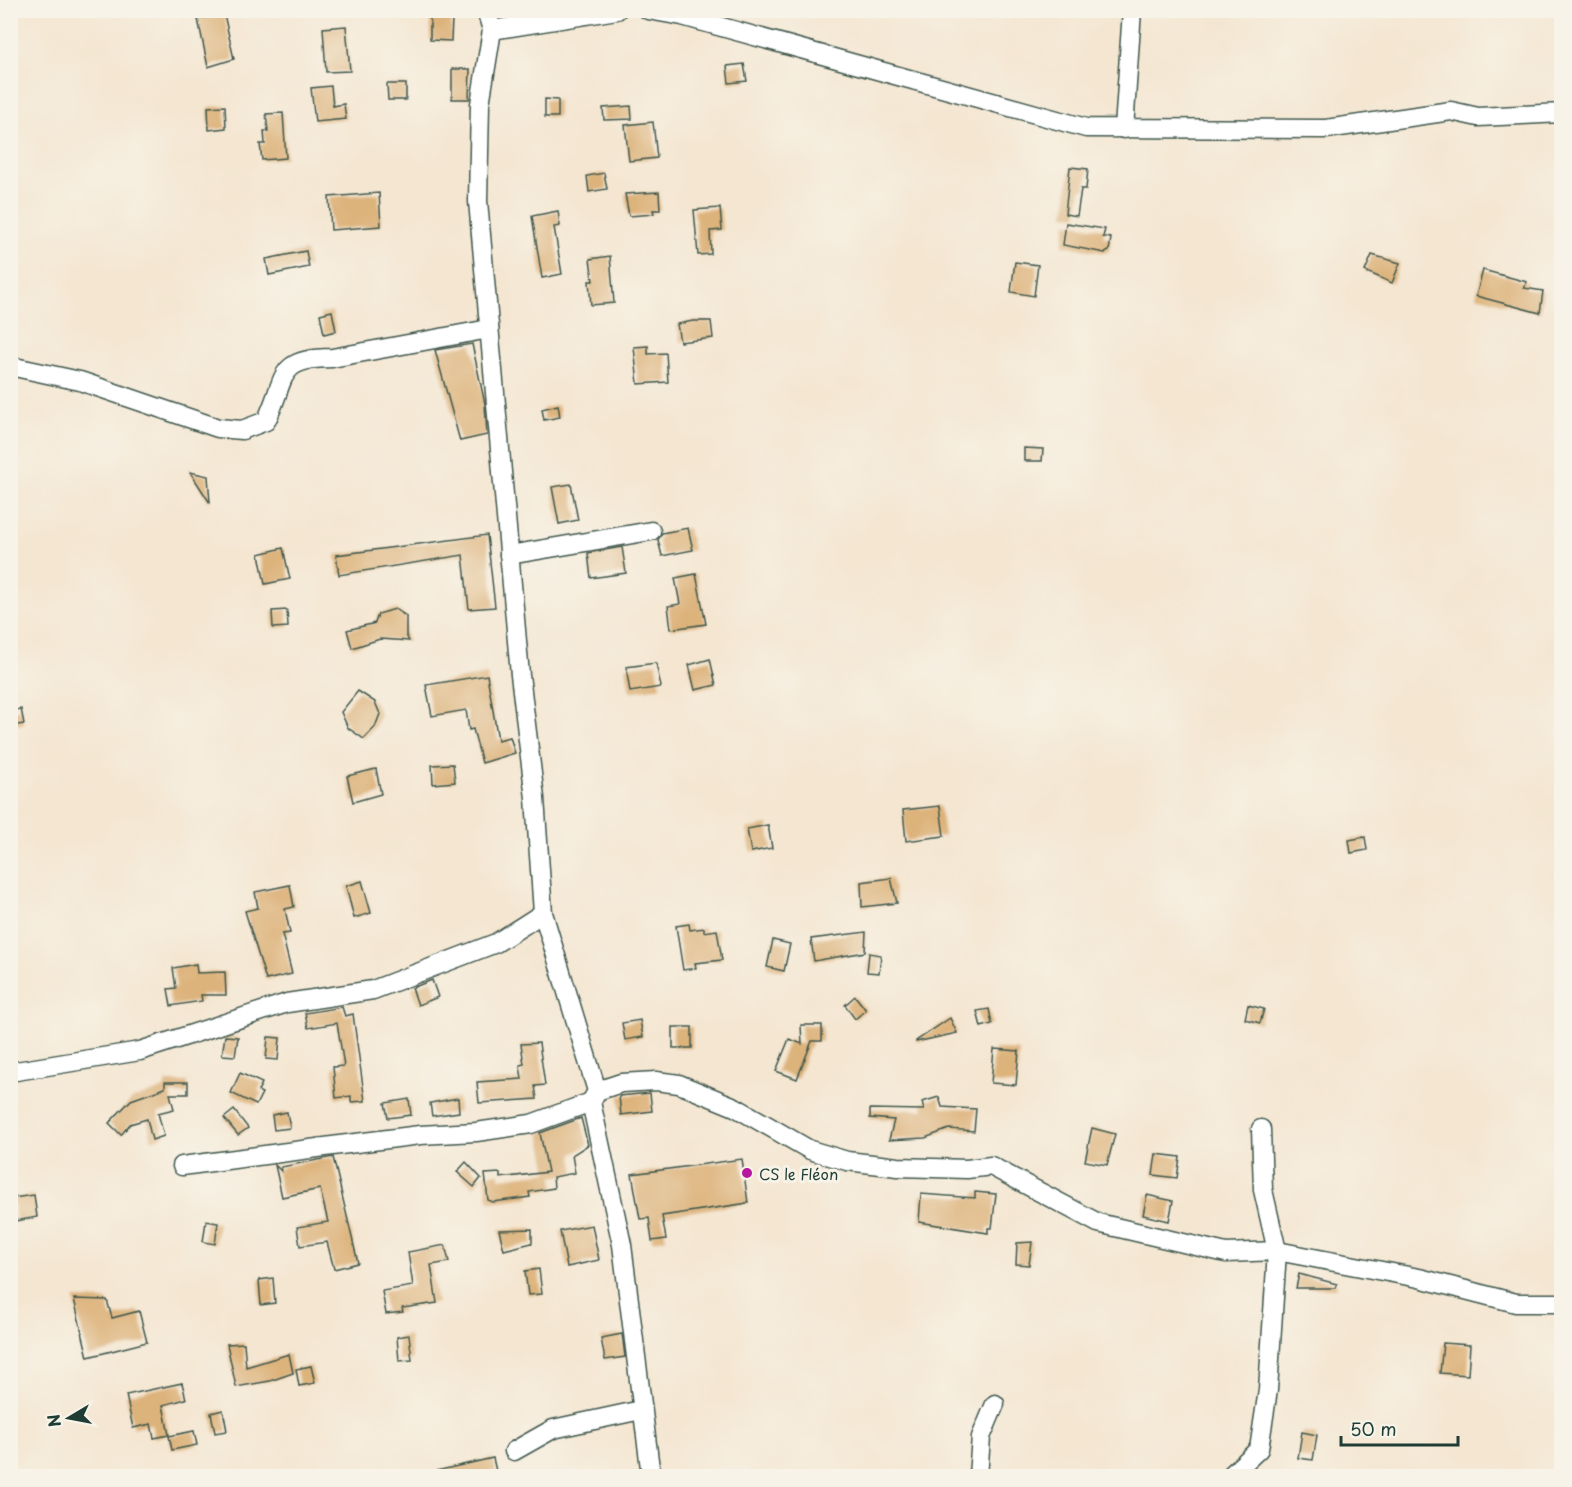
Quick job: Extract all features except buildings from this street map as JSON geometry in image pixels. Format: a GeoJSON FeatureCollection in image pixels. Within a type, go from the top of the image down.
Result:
{"type":"FeatureCollection","features":[{"type":"Feature","properties":{"kind":"street"},"geometry":{"type":"LineString","coordinates":[[486,10],[492,30],[480,104],[477,201],[520,675],[536,798],[543,913],[594,1096],[622,1245],[651,1476]]}},
{"type":"Feature","properties":{"kind":"street"},"geometry":{"type":"LineString","coordinates":[[492,30],[617,10]]}},
{"type":"Feature","properties":{"kind":"street"},"geometry":{"type":"LineString","coordinates":[[648,10],[705,22],[1086,128],[1326,129],[1450,111],[1478,117],[1562,113]]}},
{"type":"Feature","properties":{"kind":"street"},"geometry":{"type":"LineString","coordinates":[[1124,129],[1132,10]]}},
{"type":"Feature","properties":{"kind":"street"},"geometry":{"type":"LineString","coordinates":[[10,366],[80,381],[218,428],[242,430],[266,421],[274,405],[280,381],[292,364],[307,358],[332,358],[489,329]]}},
{"type":"Feature","properties":{"kind":"street"},"geometry":{"type":"LineString","coordinates":[[509,555],[651,531]]}},
{"type":"Feature","properties":{"kind":"street"},"geometry":{"type":"LineString","coordinates":[[10,1072],[140,1051],[287,1003],[373,990],[496,942],[543,913]]}},
{"type":"Feature","properties":{"kind":"street"},"geometry":{"type":"LineString","coordinates":[[182,1166],[420,1135],[476,1132],[531,1124],[621,1083],[656,1081],[679,1084],[735,1107],[810,1149],[847,1161],[898,1167],[967,1169],[992,1166],[1098,1223],[1226,1253],[1277,1251],[1419,1278],[1516,1303],[1562,1303]]}},
{"type":"Feature","properties":{"kind":"street"},"geometry":{"type":"LineString","coordinates":[[1230,1476],[1259,1449],[1268,1390],[1277,1251],[1263,1190],[1261,1129]]}},
{"type":"Feature","properties":{"kind":"street"},"geometry":{"type":"LineString","coordinates":[[978,1476],[981,1437],[996,1404]]}},
{"type":"Feature","properties":{"kind":"street"},"geometry":{"type":"LineString","coordinates":[[514,1450],[553,1429],[641,1410]]}},
{"type":"Feature","properties":{"kind":"place","name":"CS le Fléon"},"geometry":{"type":"Point","coordinates":[747,1173]}}]}
